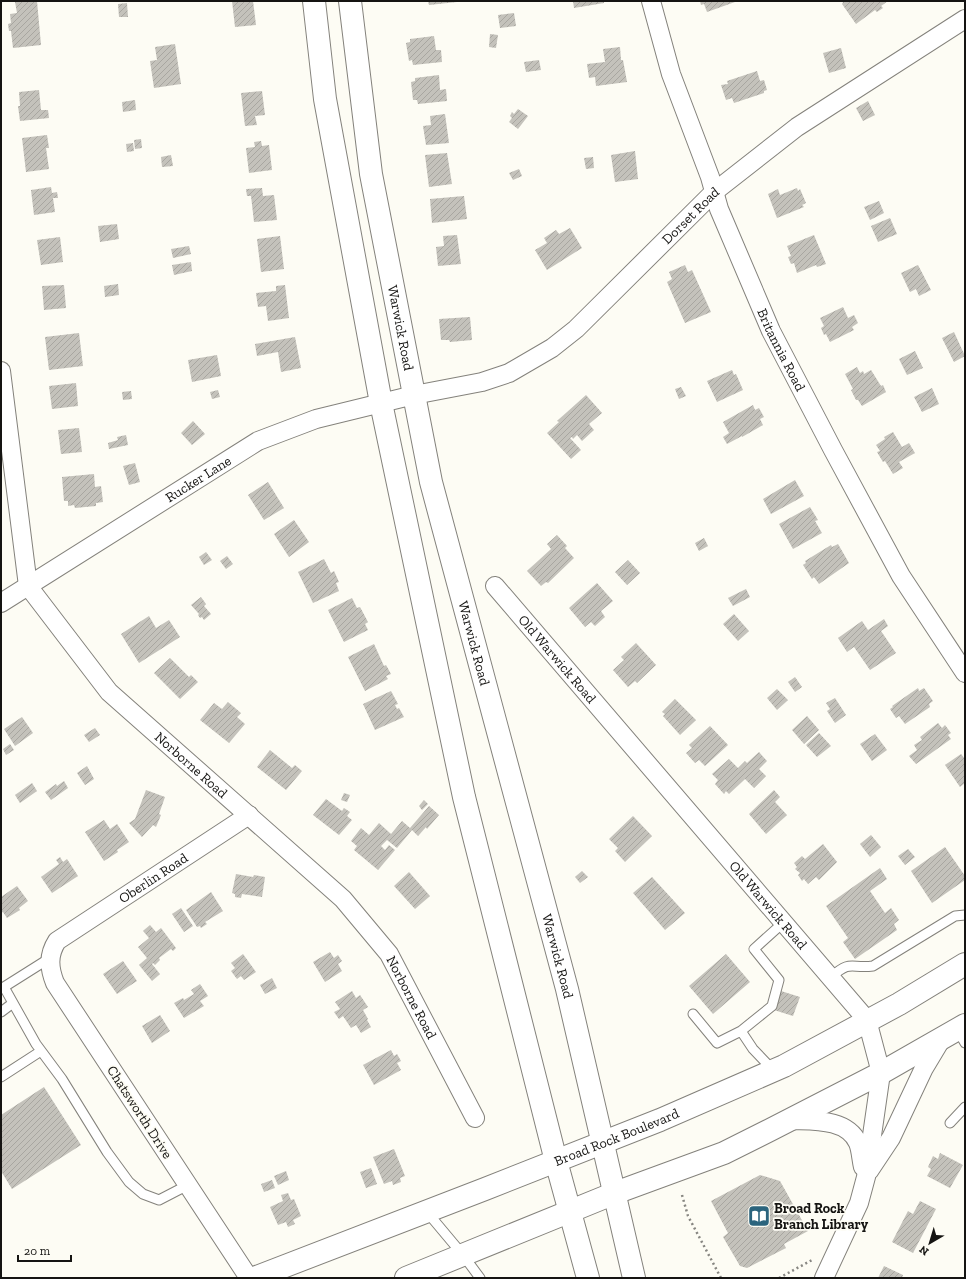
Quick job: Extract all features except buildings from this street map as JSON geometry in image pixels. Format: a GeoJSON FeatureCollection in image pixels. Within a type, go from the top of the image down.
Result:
{"type":"FeatureCollection","features":[{"type":"Feature","properties":{"kind":"main road"},"geometry":{"type":"LineString","coordinates":[[314,1],[325,99],[381,403],[464,797],[556,1161],[571,1211],[588,1278]]}},
{"type":"Feature","properties":{"kind":"main road","name":"Warwick Road"},"geometry":{"type":"LineString","coordinates":[[350,1],[371,174],[431,482],[565,981],[634,1278]]}},
{"type":"Feature","properties":{"kind":"main road","name":"Broad Rock Boulevard"},"geometry":{"type":"LineString","coordinates":[[254,1278],[660,1120],[784,1066],[899,1004],[965,964]]}},
{"type":"Feature","properties":{"kind":"main road"},"geometry":{"type":"LineString","coordinates":[[406,1278],[615,1193],[724,1153],[957,1034]]}},
{"type":"Feature","properties":{"kind":"street","name":"Britannia Road"},"geometry":{"type":"LineString","coordinates":[[651,1],[671,74],[710,177],[719,210],[771,331],[901,576],[965,673]]}},
{"type":"Feature","properties":{"kind":"street","name":"Dorset Road"},"geometry":{"type":"LineString","coordinates":[[414,395],[482,382],[509,373],[552,348],[576,329],[714,192],[797,127],[965,19]]}},
{"type":"Feature","properties":{"kind":"street"},"geometry":{"type":"LineString","coordinates":[[1,371],[28,586]]}},
{"type":"Feature","properties":{"kind":"street","name":"Rucker Lane"},"geometry":{"type":"LineString","coordinates":[[1,603],[258,441],[316,419],[414,395]]}},
{"type":"Feature","properties":{"kind":"street","name":"Norborne Road"},"geometry":{"type":"LineString","coordinates":[[28,586],[109,692],[343,899],[389,954],[475,1118]]}},
{"type":"Feature","properties":{"kind":"street","name":"Old Warwick Road"},"geometry":{"type":"LineString","coordinates":[[495,586],[867,1020],[880,1072],[866,1177],[859,1203],[824,1278]]}},
{"type":"Feature","properties":{"kind":"street","name":"Oberlin Road"},"geometry":{"type":"LineString","coordinates":[[50,958],[52,948],[57,941],[249,815]]}},
{"type":"Feature","properties":{"kind":"street","name":"Chatsworth Drive"},"geometry":{"type":"LineString","coordinates":[[50,958],[51,972],[55,983],[249,1278]]}},
{"type":"Feature","properties":{"kind":"street"},"geometry":{"type":"LineString","coordinates":[[866,1177],[891,1138],[924,1068],[957,1034]]}},
{"type":"Feature","properties":{"kind":"street"},"geometry":{"type":"LineString","coordinates":[[791,1120],[828,1122],[838,1125],[848,1132],[857,1142],[866,1177]]}},
{"type":"Feature","properties":{"kind":"lane"},"geometry":{"type":"LineString","coordinates":[[831,977],[840,968],[848,965],[864,967],[873,966],[955,916],[965,915]]}},
{"type":"Feature","properties":{"kind":"lane"},"geometry":{"type":"LineString","coordinates":[[693,1014],[717,1043],[741,1031],[772,1006],[779,980],[754,949],[784,922]]}},
{"type":"Feature","properties":{"kind":"lane"},"geometry":{"type":"LineString","coordinates":[[50,958],[4,987],[41,1051],[62,1079],[107,1152],[130,1182],[143,1194],[159,1200],[188,1185]]}},
{"type":"Feature","properties":{"kind":"lane"},"geometry":{"type":"LineString","coordinates":[[1,1012],[13,1003]]}},
{"type":"Feature","properties":{"kind":"lane"},"geometry":{"type":"LineString","coordinates":[[741,1031],[753,1049],[773,1070]]}},
{"type":"Feature","properties":{"kind":"lane"},"geometry":{"type":"LineString","coordinates":[[1,1077],[41,1051]]}},
{"type":"Feature","properties":{"kind":"lane"},"geometry":{"type":"LineString","coordinates":[[950,1123],[965,1107]]}},
{"type":"Feature","properties":{"kind":"lane"},"geometry":{"type":"LineString","coordinates":[[426,1212],[464,1255],[480,1278]]}},
{"type":"Feature","properties":{"kind":"path"},"geometry":{"type":"LineString","coordinates":[[682,1195],[688,1216],[721,1278]]}},
{"type":"Feature","properties":{"kind":"path"},"geometry":{"type":"LineString","coordinates":[[779,1278],[816,1258]]}},
{"type":"Feature","properties":{"kind":"place","name":"Broad Rock Branch Library"},"geometry":{"type":"Point","coordinates":[759,1216]}}]}
